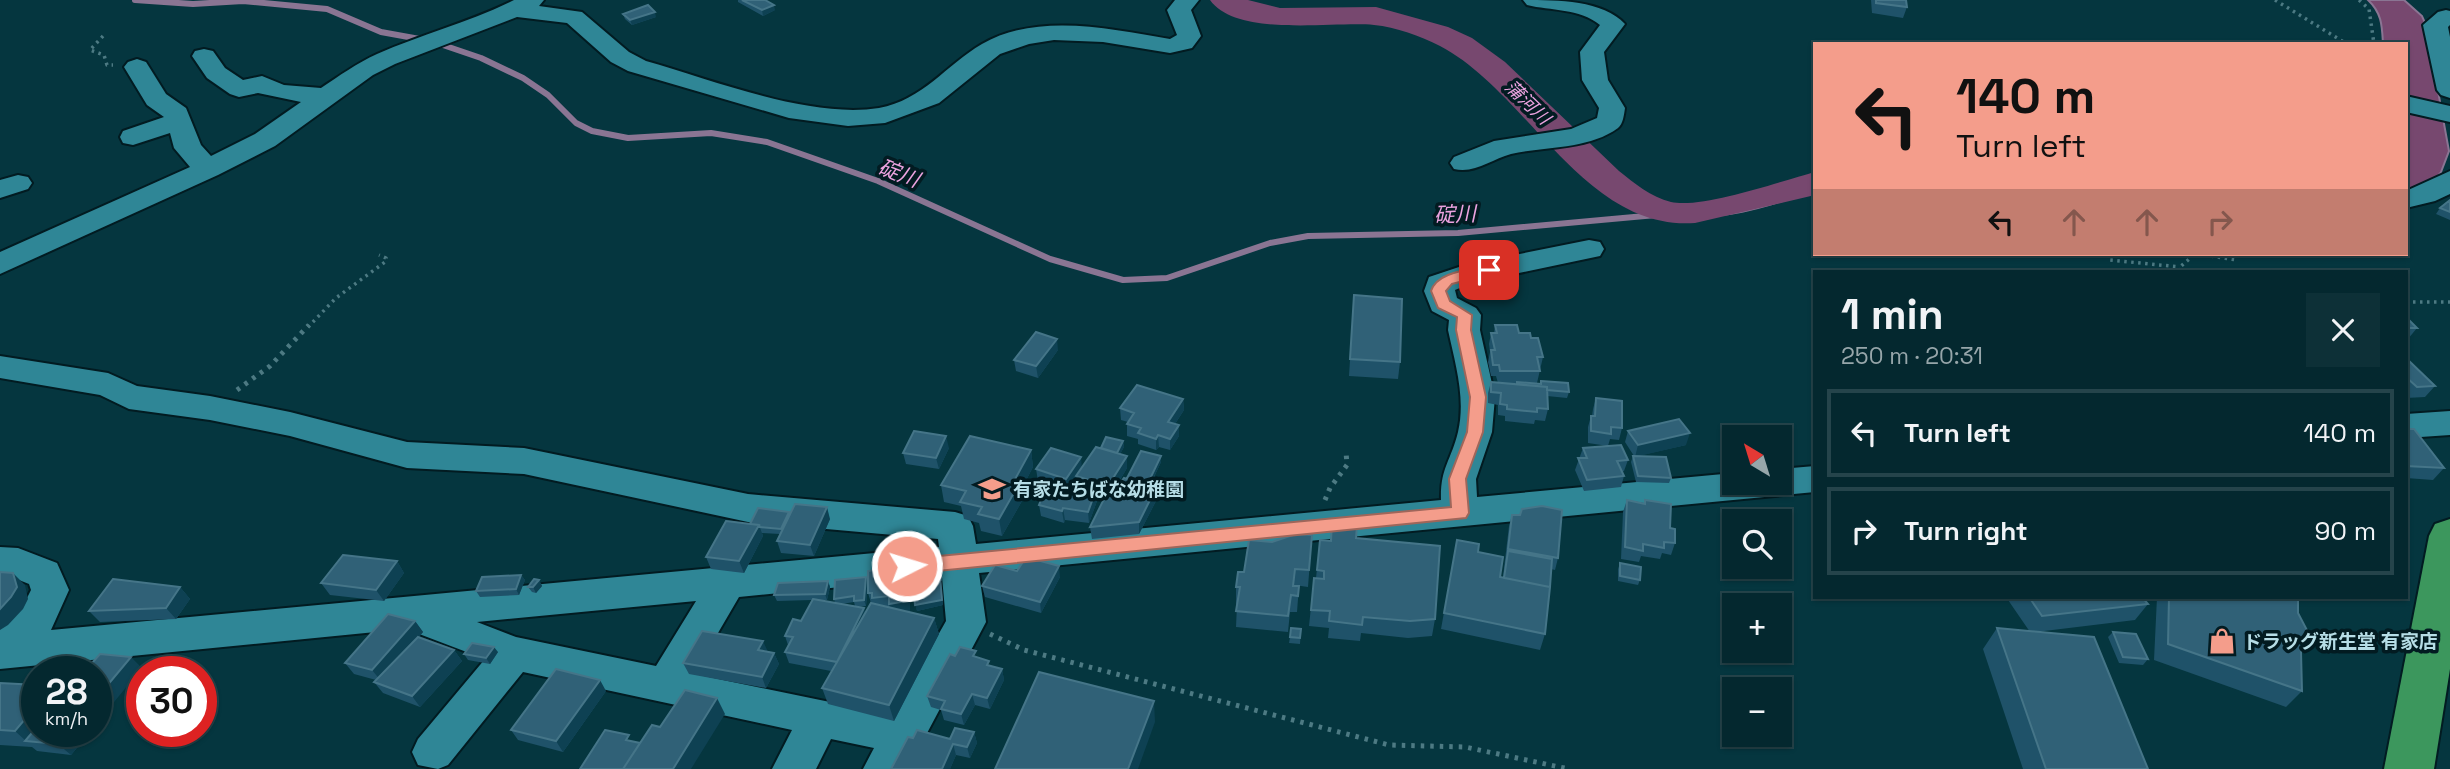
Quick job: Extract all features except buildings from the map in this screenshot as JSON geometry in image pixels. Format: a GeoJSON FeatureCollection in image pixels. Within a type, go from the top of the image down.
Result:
{"type":"FeatureCollection","features":[{"type":"Feature","properties":{"kind":"highway"},"geometry":{"type":"LineString","coordinates":[[2409,769],[2450,536]]}},
{"type":"Feature","properties":{"kind":"street"},"geometry":{"type":"LineString","coordinates":[[468,0],[574,16],[620,57],[637,66],[789,110],[848,118],[885,115],[930,98],[991,49],[1025,37],[1054,33],[1103,35],[1170,46],[1182,43],[1189,36],[1179,10],[1187,0]]}},
{"type":"Feature","properties":{"kind":"street"},"geometry":{"type":"LineString","coordinates":[[1464,163],[1504,146],[1577,136],[1609,122],[1612,108],[1595,80],[1592,52],[1613,24],[1609,18],[1585,9],[1535,0]]}},
{"type":"Feature","properties":{"kind":"street"},"geometry":{"type":"LineString","coordinates":[[2424,0],[2448,18],[2435,25],[2450,90]]}},
{"type":"Feature","properties":{"kind":"street"},"geometry":{"type":"LineString","coordinates":[[0,264],[98,208],[208,169],[265,140],[364,71],[427,42],[516,9]]}},
{"type":"Feature","properties":{"kind":"street"},"geometry":{"type":"LineString","coordinates":[[204,57],[216,73],[239,89],[262,84],[274,92],[327,97]]}},
{"type":"Feature","properties":{"kind":"street"},"geometry":{"type":"LineString","coordinates":[[137,67],[156,99],[177,114],[188,148],[208,169]]}},
{"type":"Feature","properties":{"kind":"street"},"geometry":{"type":"LineString","coordinates":[[2408,104],[2450,114]]}},
{"type":"Feature","properties":{"kind":"street"},"geometry":{"type":"LineString","coordinates":[[133,137],[179,121]]}},
{"type":"Feature","properties":{"kind":"street"},"geometry":{"type":"LineString","coordinates":[[2408,200],[2425,196],[2443,187],[2450,179]]}},
{"type":"Feature","properties":{"kind":"street"},"geometry":{"type":"LineString","coordinates":[[1460,513],[1458,479],[1475,432],[1478,397],[1465,338],[1465,315],[1443,304],[1438,291],[1440,285],[1465,275],[1589,249]]}},
{"type":"Feature","properties":{"kind":"street"},"geometry":{"type":"LineString","coordinates":[[0,367],[108,385],[130,397],[210,408],[290,424],[407,455],[524,461],[748,508],[955,527],[966,622],[894,752],[820,718],[514,653],[408,614]]}},
{"type":"Feature","properties":{"kind":"street"},"geometry":{"type":"LineString","coordinates":[[2408,426],[2450,423]]}},
{"type":"Feature","properties":{"kind":"street"},"geometry":{"type":"LineString","coordinates":[[1792,481],[1813,479]]}},
{"type":"Feature","properties":{"kind":"street"},"geometry":{"type":"LineString","coordinates":[[0,650],[408,614],[1722,487]]}},
{"type":"Feature","properties":{"kind":"street"},"geometry":{"type":"LineString","coordinates":[[0,562],[18,563],[44,574],[50,590],[37,619],[0,650]]}},
{"type":"Feature","properties":{"kind":"street"},"geometry":{"type":"LineString","coordinates":[[665,686],[727,583]]}},
{"type":"Feature","properties":{"kind":"street"},"geometry":{"type":"LineString","coordinates":[[433,752],[514,653]]}},
{"type":"Feature","properties":{"kind":"street"},"geometry":{"type":"LineString","coordinates":[[794,769],[820,718]]}},
{"type":"Feature","properties":{"kind":"path"},"geometry":{"type":"LineString","coordinates":[[2275,0],[2344,42]]}},
{"type":"Feature","properties":{"kind":"path"},"geometry":{"type":"LineString","coordinates":[[2359,0],[2369,9],[2374,42]]}},
{"type":"Feature","properties":{"kind":"path"},"geometry":{"type":"LineString","coordinates":[[103,36],[90,50],[104,55],[107,65],[137,67]]}},
{"type":"Feature","properties":{"kind":"path"},"geometry":{"type":"LineString","coordinates":[[210,408],[249,383],[279,358],[327,306],[385,262],[386,258],[379,255]]}},
{"type":"Feature","properties":{"kind":"path"},"geometry":{"type":"LineString","coordinates":[[2109,256],[2110,260],[2182,269],[2194,256]]}},
{"type":"Feature","properties":{"kind":"path"},"geometry":{"type":"LineString","coordinates":[[2210,256],[2237,260]]}},
{"type":"Feature","properties":{"kind":"path"},"geometry":{"type":"LineString","coordinates":[[2408,302],[2450,302]]}},
{"type":"Feature","properties":{"kind":"path"},"geometry":{"type":"LineString","coordinates":[[1330,525],[1324,501],[1347,465],[1346,452]]}},
{"type":"Feature","properties":{"kind":"path"},"geometry":{"type":"LineString","coordinates":[[966,622],[1024,650],[1389,746],[1465,747],[1569,769]]}},
{"type":"Feature","properties":{"kind":"shaded area"},"geometry":{"type":"Polygon","coordinates":[[[2368,0],[2404,0],[2422,16],[2426,25],[2449,151],[2441,172],[2433,183],[2408,192],[2408,42],[2383,42],[2382,26],[2368,0]]]}},
{"type":"Feature","properties":{"kind":"shaded area"},"geometry":{"type":"Polygon","coordinates":[[[1813,174],[1813,191],[1761,207],[1723,215],[1667,214],[1689,206],[1794,183],[1813,174]]]}},
{"type":"Feature","properties":{"kind":"waterway","name":"碇川"},"geometry":{"type":"LineString","coordinates":[[135,0],[193,4],[243,1],[327,9],[381,32],[425,40]]}},
{"type":"Feature","properties":{"kind":"waterway","name":"蒲河川"},"geometry":{"type":"LineString","coordinates":[[1225,0],[1243,9],[1280,17],[1376,16],[1414,25],[1449,38],[1483,60],[1606,179],[1644,204],[1664,212],[1716,209],[1813,184]]}},
{"type":"Feature","properties":{"kind":"waterway","name":"碇川"},"geometry":{"type":"LineString","coordinates":[[437,43],[481,58],[523,78],[548,95],[576,123],[592,131],[628,138],[711,133],[767,142],[878,181],[1050,259],[1123,280],[1167,278],[1270,243],[1308,236],[1458,233],[1667,214]]}},
{"type":"Feature","properties":{"kind":"place","name":"有家たちばな幼稚園"},"geometry":{"type":"Point","coordinates":[992,489]}},
{"type":"Feature","properties":{"kind":"place","name":"ドラッグ新生堂 有家店"},"geometry":{"type":"Point","coordinates":[2222,641]}},
{"type":"Feature","properties":{"kind":"route"},"geometry":{"type":"LineString","coordinates":[[907,566],[1460,513],[1458,479],[1475,432],[1478,397],[1466,346],[1465,315],[1443,304],[1438,291],[1440,285],[1447,280],[1489,270]]}}]}
